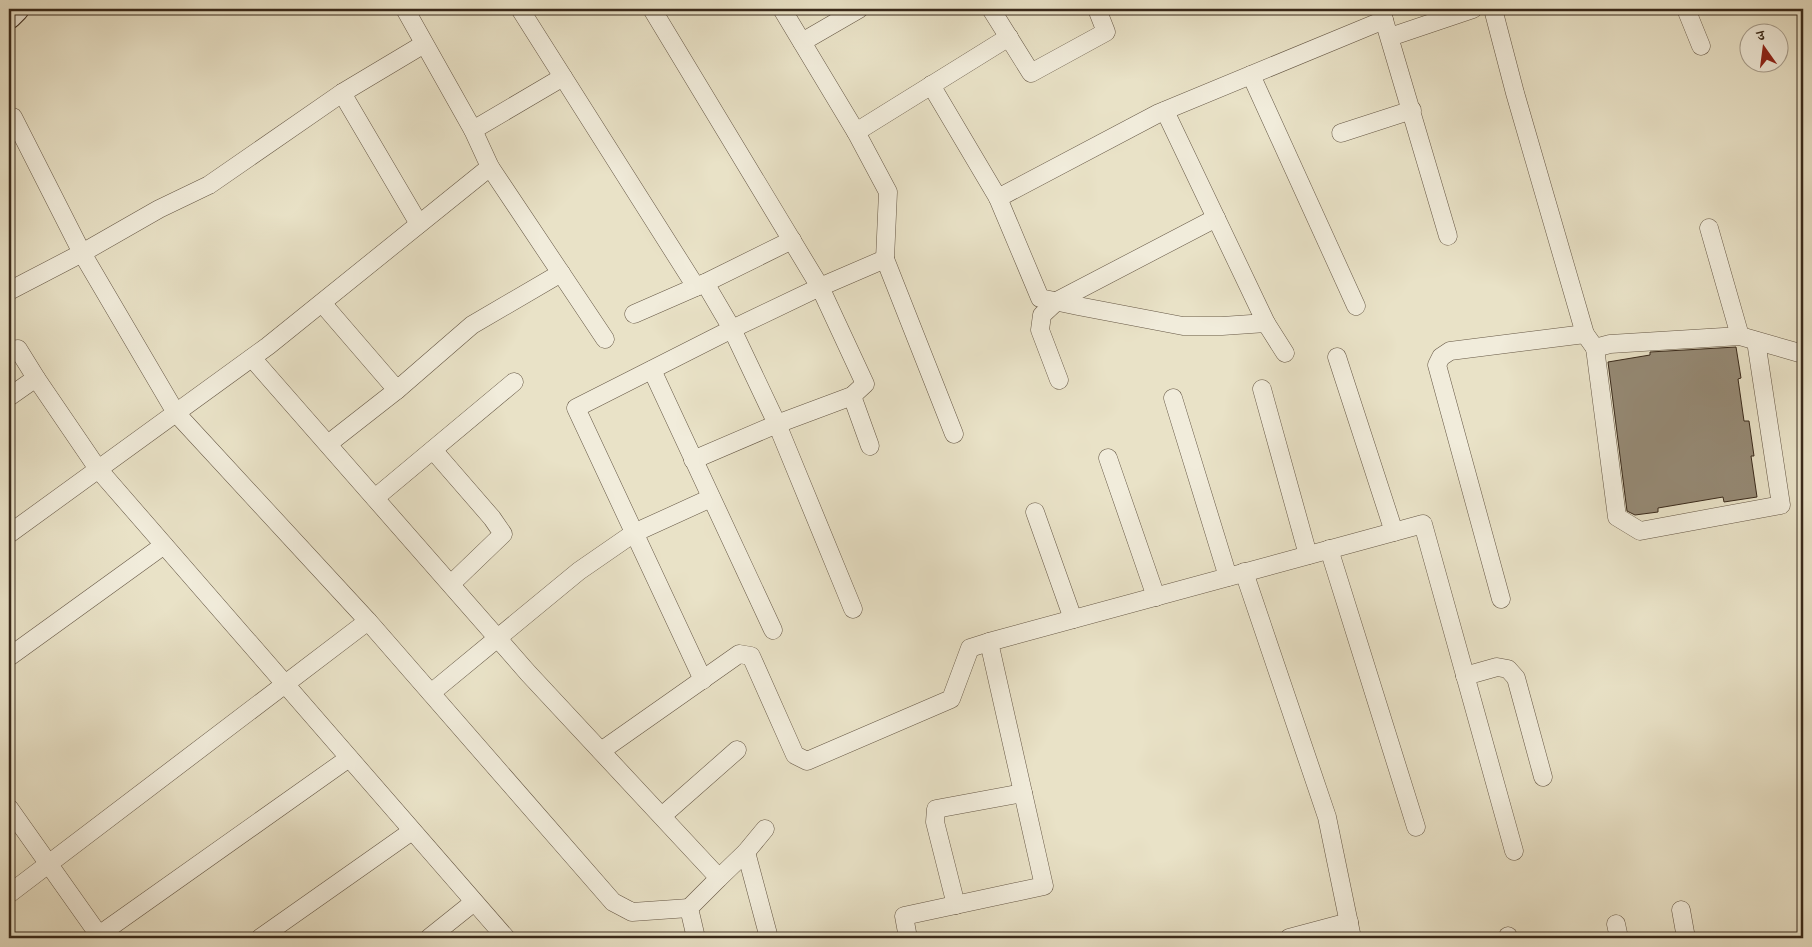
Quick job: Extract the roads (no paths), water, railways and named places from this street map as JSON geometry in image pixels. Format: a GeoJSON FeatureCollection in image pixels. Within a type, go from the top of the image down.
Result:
{"type":"FeatureCollection","features":[{"type":"Feature","properties":{"kind":"street"},"geometry":{"type":"LineString","coordinates":[[9,16],[16,9]]}},
{"type":"Feature","properties":{"kind":"street"},"geometry":{"type":"LineString","coordinates":[[405,9],[473,130],[490,167],[605,339]]}},
{"type":"Feature","properties":{"kind":"street"},"geometry":{"type":"LineString","coordinates":[[520,9],[701,285],[732,329],[777,424],[853,609]]}},
{"type":"Feature","properties":{"kind":"street"},"geometry":{"type":"LineString","coordinates":[[652,9],[820,287],[866,384],[852,396],[777,424],[694,460]]}},
{"type":"Feature","properties":{"kind":"street"},"geometry":{"type":"LineString","coordinates":[[782,9],[856,132],[888,192],[885,259],[954,434]]}},
{"type":"Feature","properties":{"kind":"street"},"geometry":{"type":"LineString","coordinates":[[802,42],[859,9]]}},
{"type":"Feature","properties":{"kind":"street"},"geometry":{"type":"LineString","coordinates":[[992,9],[1031,73],[1106,32],[1097,9]]}},
{"type":"Feature","properties":{"kind":"street"},"geometry":{"type":"LineString","coordinates":[[1390,37],[1473,9]]}},
{"type":"Feature","properties":{"kind":"street"},"geometry":{"type":"LineString","coordinates":[[1493,9],[1515,93],[1590,341],[1617,517],[1640,531],[1781,505],[1748,339],[1709,228]]}},
{"type":"Feature","properties":{"kind":"street"},"geometry":{"type":"LineString","coordinates":[[1686,9],[1701,46]]}},
{"type":"Feature","properties":{"kind":"street"},"geometry":{"type":"LineString","coordinates":[[998,198],[1164,111],[1251,75],[1383,14],[1448,236]]}},
{"type":"Feature","properties":{"kind":"street"},"geometry":{"type":"LineString","coordinates":[[856,132],[1009,37]]}},
{"type":"Feature","properties":{"kind":"street"},"geometry":{"type":"LineString","coordinates":[[9,291],[82,253],[159,209],[209,185],[342,93],[424,44]]}},
{"type":"Feature","properties":{"kind":"street"},"geometry":{"type":"LineString","coordinates":[[1251,75],[1356,306]]}},
{"type":"Feature","properties":{"kind":"street"},"geometry":{"type":"LineString","coordinates":[[473,130],[563,76]]}},
{"type":"Feature","properties":{"kind":"street"},"geometry":{"type":"LineString","coordinates":[[931,85],[998,198],[1040,298],[1183,326],[1266,323]]}},
{"type":"Feature","properties":{"kind":"street"},"geometry":{"type":"LineString","coordinates":[[342,93],[419,224]]}},
{"type":"Feature","properties":{"kind":"street"},"geometry":{"type":"LineString","coordinates":[[1341,133],[1412,110]]}},
{"type":"Feature","properties":{"kind":"street"},"geometry":{"type":"LineString","coordinates":[[1164,111],[1266,323],[1285,353]]}},
{"type":"Feature","properties":{"kind":"street"},"geometry":{"type":"LineString","coordinates":[[13,117],[82,253],[176,412],[368,621],[613,902],[632,912],[689,908],[746,852],[765,829]]}},
{"type":"Feature","properties":{"kind":"street"},"geometry":{"type":"LineString","coordinates":[[9,534],[252,358],[490,167]]}},
{"type":"Feature","properties":{"kind":"street"},"geometry":{"type":"LineString","coordinates":[[1059,380],[1040,330],[1042,315],[1057,301],[1216,218]]}},
{"type":"Feature","properties":{"kind":"street"},"geometry":{"type":"LineString","coordinates":[[634,314],[701,285],[792,240]]}},
{"type":"Feature","properties":{"kind":"street"},"geometry":{"type":"LineString","coordinates":[[703,680],[576,408],[732,329],[820,287],[885,259]]}},
{"type":"Feature","properties":{"kind":"street"},"geometry":{"type":"LineString","coordinates":[[328,444],[397,390],[472,325],[561,273]]}},
{"type":"Feature","properties":{"kind":"street"},"geometry":{"type":"LineString","coordinates":[[322,303],[397,390]]}},
{"type":"Feature","properties":{"kind":"street"},"geometry":{"type":"LineString","coordinates":[[1501,599],[1437,365],[1441,357],[1450,351],[1590,341],[1610,344],[1748,339],[1803,354]]}},
{"type":"Feature","properties":{"kind":"street"},"geometry":{"type":"LineString","coordinates":[[18,349],[98,469],[506,938]]}},
{"type":"Feature","properties":{"kind":"street"},"geometry":{"type":"LineString","coordinates":[[1337,357],[1394,532]]}},
{"type":"Feature","properties":{"kind":"street"},"geometry":{"type":"LineString","coordinates":[[252,358],[528,673],[719,878]]}},
{"type":"Feature","properties":{"kind":"street"},"geometry":{"type":"LineString","coordinates":[[652,370],[773,630]]}},
{"type":"Feature","properties":{"kind":"street"},"geometry":{"type":"LineString","coordinates":[[9,397],[36,378]]}},
{"type":"Feature","properties":{"kind":"street"},"geometry":{"type":"LineString","coordinates":[[375,498],[514,382]]}},
{"type":"Feature","properties":{"kind":"street"},"geometry":{"type":"LineString","coordinates":[[1262,389],[1308,555]]}},
{"type":"Feature","properties":{"kind":"street"},"geometry":{"type":"LineString","coordinates":[[852,396],[870,446]]}},
{"type":"Feature","properties":{"kind":"street"},"geometry":{"type":"LineString","coordinates":[[1173,398],[1236,575],[1327,817],[1351,930],[1288,938]]}},
{"type":"Feature","properties":{"kind":"street"},"geometry":{"type":"LineString","coordinates":[[433,450],[492,518],[503,534],[451,584]]}},
{"type":"Feature","properties":{"kind":"street"},"geometry":{"type":"LineString","coordinates":[[1108,458],[1156,597]]}},
{"type":"Feature","properties":{"kind":"street"},"geometry":{"type":"LineString","coordinates":[[431,693],[579,572],[634,533],[711,498]]}},
{"type":"Feature","properties":{"kind":"street"},"geometry":{"type":"LineString","coordinates":[[1035,512],[1073,619]]}},
{"type":"Feature","properties":{"kind":"street"},"geometry":{"type":"LineString","coordinates":[[601,751],[739,654],[751,656],[795,755],[807,761],[951,698],[970,648],[1423,524],[1514,852]]}},
{"type":"Feature","properties":{"kind":"street"},"geometry":{"type":"LineString","coordinates":[[9,657],[164,546]]}},
{"type":"Feature","properties":{"kind":"street"},"geometry":{"type":"LineString","coordinates":[[1329,549],[1416,827]]}},
{"type":"Feature","properties":{"kind":"street"},"geometry":{"type":"LineString","coordinates":[[9,894],[368,621]]}},
{"type":"Feature","properties":{"kind":"street"},"geometry":{"type":"LineString","coordinates":[[908,938],[904,916],[1044,886],[989,642]]}},
{"type":"Feature","properties":{"kind":"street"},"geometry":{"type":"LineString","coordinates":[[1465,676],[1497,667],[1508,669],[1516,678],[1543,777]]}},
{"type":"Feature","properties":{"kind":"street"},"geometry":{"type":"LineString","coordinates":[[662,816],[737,750]]}},
{"type":"Feature","properties":{"kind":"street"},"geometry":{"type":"LineString","coordinates":[[9,808],[100,936],[349,758]]}},
{"type":"Feature","properties":{"kind":"street"},"geometry":{"type":"LineString","coordinates":[[956,905],[935,822],[936,809],[1023,793]]}},
{"type":"Feature","properties":{"kind":"street"},"geometry":{"type":"LineString","coordinates":[[260,938],[412,831]]}},
{"type":"Feature","properties":{"kind":"street"},"geometry":{"type":"LineString","coordinates":[[746,852],[769,938]]}},
{"type":"Feature","properties":{"kind":"street"},"geometry":{"type":"LineString","coordinates":[[429,938],[474,902]]}},
{"type":"Feature","properties":{"kind":"street"},"geometry":{"type":"LineString","coordinates":[[689,908],[696,938]]}},
{"type":"Feature","properties":{"kind":"street"},"geometry":{"type":"LineString","coordinates":[[1681,910],[1686,938]]}}]}
